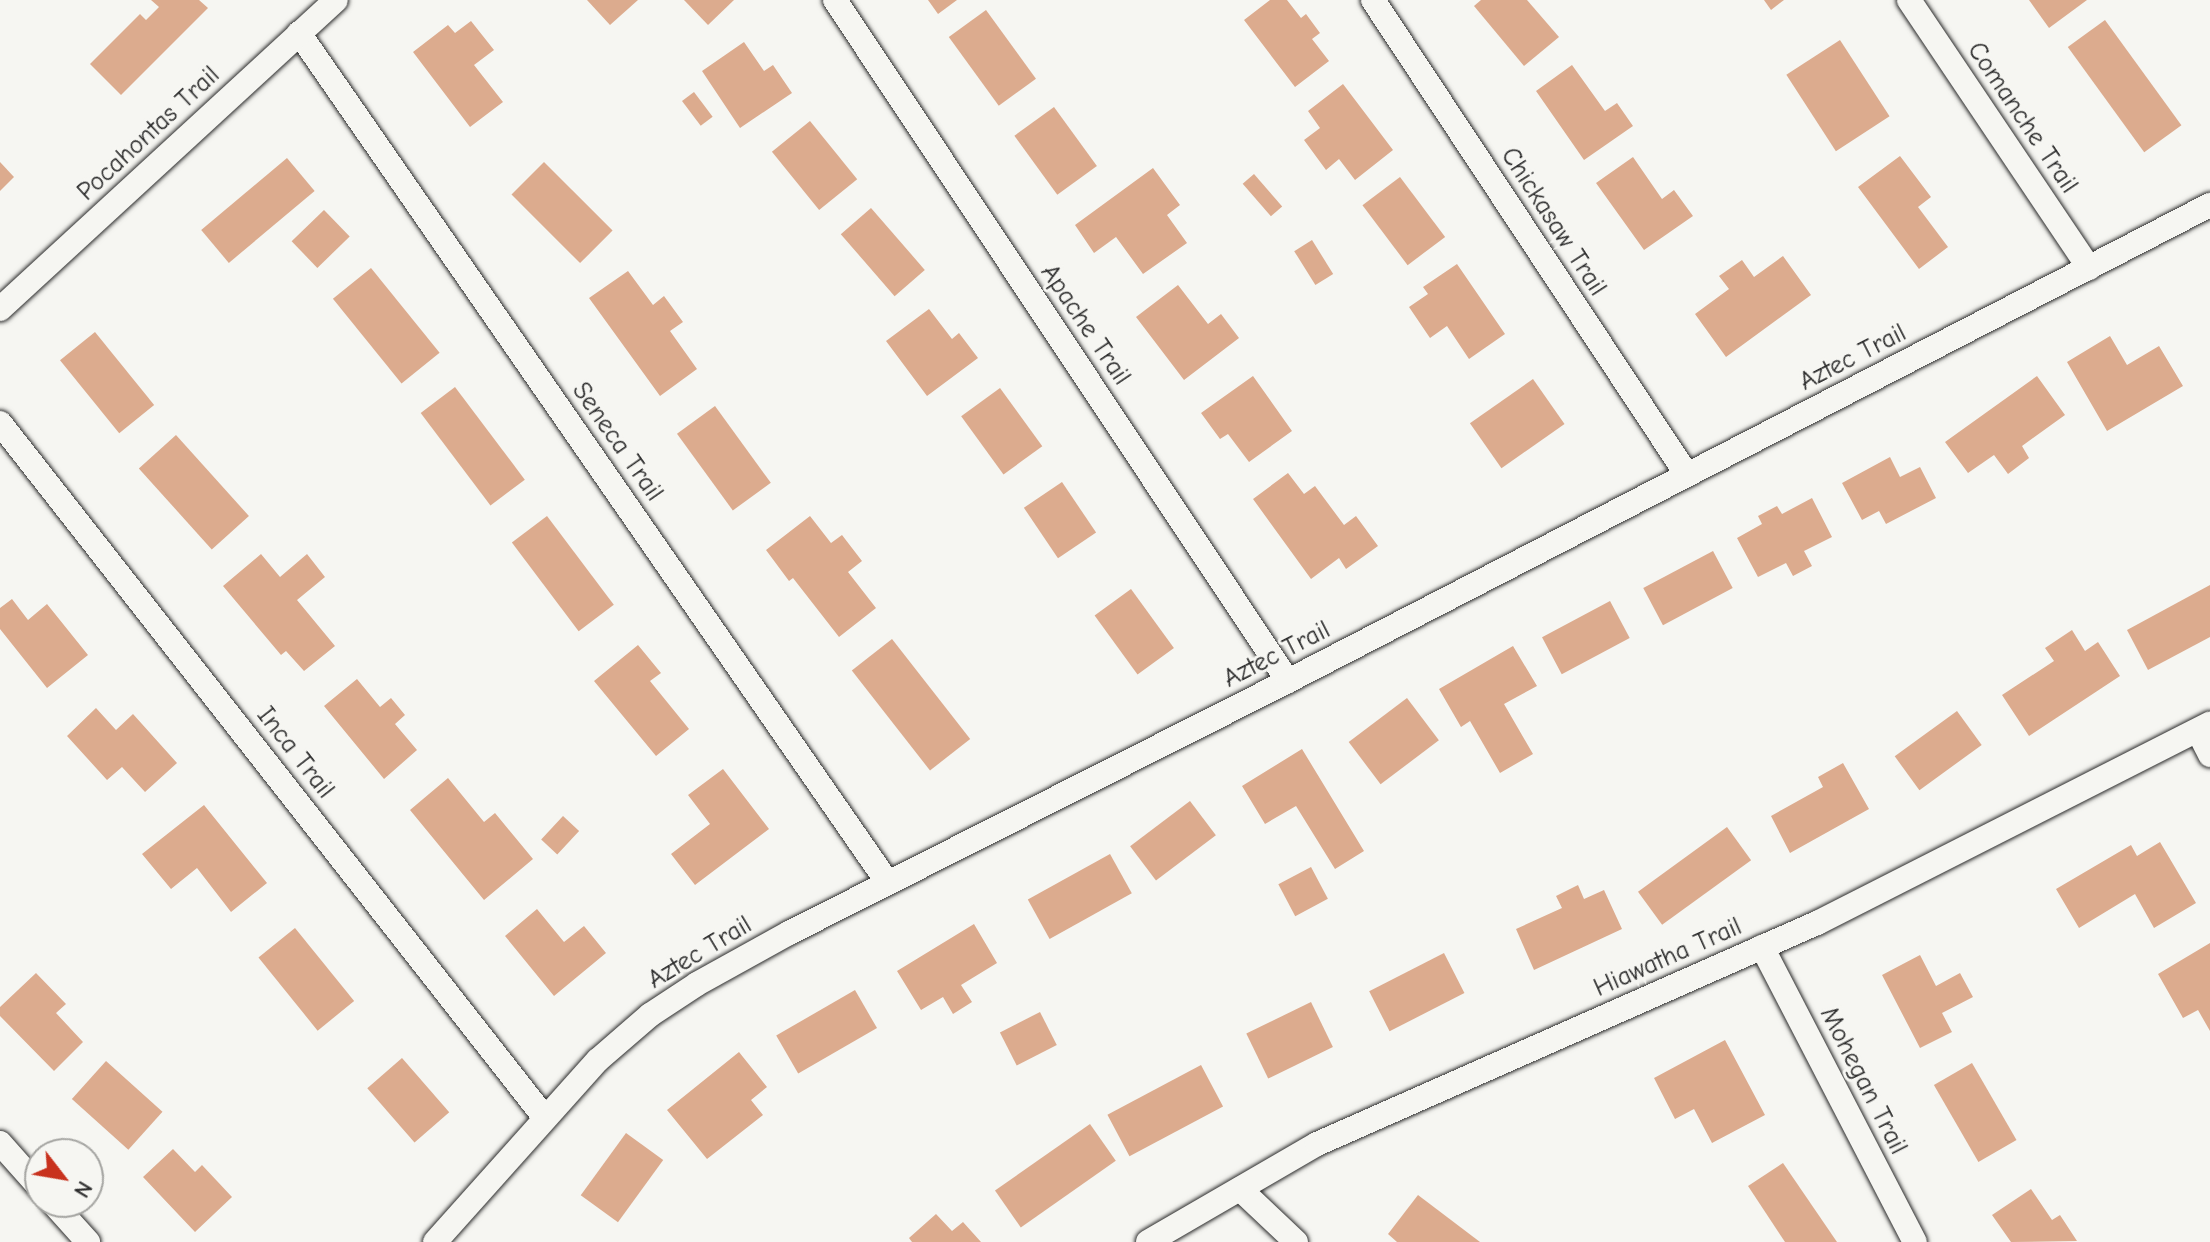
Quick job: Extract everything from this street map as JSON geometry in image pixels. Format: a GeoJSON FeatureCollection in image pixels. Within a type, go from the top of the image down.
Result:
{"type":"FeatureCollection","features":[{"type":"Feature","properties":{"kind":"street","name":"Pocahontas Trail"},"geometry":{"type":"LineString","coordinates":[[0,309],[336,0]]}},
{"type":"Feature","properties":{"kind":"street","name":"Apache Trail"},"geometry":{"type":"LineString","coordinates":[[835,0],[1288,681]]}},
{"type":"Feature","properties":{"kind":"street","name":"Chickasaw Trail"},"geometry":{"type":"LineString","coordinates":[[1373,0],[1687,475]]}},
{"type":"Feature","properties":{"kind":"street","name":"Comanche Trail"},"geometry":{"type":"LineString","coordinates":[[1909,0],[2089,268]]}},
{"type":"Feature","properties":{"kind":"street","name":"Seneca Trail"},"geometry":{"type":"LineString","coordinates":[[299,33],[888,883]]}},
{"type":"Feature","properties":{"kind":"street","name":"Aztec Trail"},"geometry":{"type":"LineString","coordinates":[[435,1242],[598,1060],[650,1015],[776,940],[1288,681],[2210,205]]}},
{"type":"Feature","properties":{"kind":"street","name":"Inca Trail"},"geometry":{"type":"LineString","coordinates":[[0,423],[545,1118]]}},
{"type":"Feature","properties":{"kind":"street"},"geometry":{"type":"LineString","coordinates":[[2204,728],[2210,755]]}},
{"type":"Feature","properties":{"kind":"street","name":"Hiawatha Trail"},"geometry":{"type":"LineString","coordinates":[[1148,1242],[1317,1144],[1831,916],[2204,728]]}},
{"type":"Feature","properties":{"kind":"street","name":"Mohegan Trail"},"geometry":{"type":"LineString","coordinates":[[1762,947],[1915,1242]]}},
{"type":"Feature","properties":{"kind":"street"},"geometry":{"type":"LineString","coordinates":[[0,1143],[24,1170]]}},
{"type":"Feature","properties":{"kind":"street"},"geometry":{"type":"LineString","coordinates":[[1240,1189],[1296,1242]]}},
{"type":"Feature","properties":{"kind":"street"},"geometry":{"type":"LineString","coordinates":[[66,1218],[88,1242]]}},
{"type":"Feature","properties":{"kind":"building"},"geometry":{"type":"Polygon","coordinates":[[[151,0],[199,0],[208,8],[121,95],[90,64],[140,14],[146,20],[159,7],[151,0]]]}},
{"type":"Feature","properties":{"kind":"building"},"geometry":{"type":"Polygon","coordinates":[[[587,0],[638,0],[610,25],[587,0]]]}},
{"type":"Feature","properties":{"kind":"building"},"geometry":{"type":"Polygon","coordinates":[[[684,0],[734,0],[708,25],[684,0]]]}},
{"type":"Feature","properties":{"kind":"building"},"geometry":{"type":"Polygon","coordinates":[[[928,0],[957,0],[938,14],[928,0]]]}},
{"type":"Feature","properties":{"kind":"building"},"geometry":{"type":"Polygon","coordinates":[[[1270,0],[1287,0],[1301,18],[1306,14],[1320,33],[1312,39],[1329,61],[1295,87],[1244,20],[1270,0]]]}},
{"type":"Feature","properties":{"kind":"building"},"geometry":{"type":"Polygon","coordinates":[[[1481,0],[1527,0],[1559,37],[1524,66],[1474,6],[1481,0]]]}},
{"type":"Feature","properties":{"kind":"building"},"geometry":{"type":"Polygon","coordinates":[[[1764,0],[1784,0],[1771,10],[1764,0]]]}},
{"type":"Feature","properties":{"kind":"building"},"geometry":{"type":"Polygon","coordinates":[[[2029,0],[2087,0],[2049,28],[2029,0]]]}},
{"type":"Feature","properties":{"kind":"building"},"geometry":{"type":"Polygon","coordinates":[[[986,10],[1036,79],[999,106],[949,37],[986,10]]]}},
{"type":"Feature","properties":{"kind":"building"},"geometry":{"type":"Polygon","coordinates":[[[2105,20],[2181,125],[2144,152],[2068,47],[2105,20]]]}},
{"type":"Feature","properties":{"kind":"building"},"geometry":{"type":"Polygon","coordinates":[[[471,21],[494,50],[474,65],[503,102],[470,127],[413,52],[448,25],[455,33],[471,21]]]}},
{"type":"Feature","properties":{"kind":"building"},"geometry":{"type":"Polygon","coordinates":[[[1840,40],[1890,116],[1836,151],[1786,75],[1840,40]]]}},
{"type":"Feature","properties":{"kind":"building"},"geometry":{"type":"Polygon","coordinates":[[[744,42],[764,71],[773,65],[792,93],[740,128],[702,71],[744,42]]]}},
{"type":"Feature","properties":{"kind":"building"},"geometry":{"type":"Polygon","coordinates":[[[1572,65],[1605,111],[1617,103],[1633,126],[1584,160],[1536,91],[1572,65]]]}},
{"type":"Feature","properties":{"kind":"building"},"geometry":{"type":"Polygon","coordinates":[[[1343,84],[1393,150],[1355,180],[1339,159],[1326,170],[1304,140],[1320,128],[1308,111],[1343,84]]]}},
{"type":"Feature","properties":{"kind":"building"},"geometry":{"type":"Polygon","coordinates":[[[694,92],[713,117],[701,126],[682,101],[694,92]]]}},
{"type":"Feature","properties":{"kind":"building"},"geometry":{"type":"Polygon","coordinates":[[[1054,107],[1097,166],[1057,195],[1014,136],[1054,107]]]}},
{"type":"Feature","properties":{"kind":"building"},"geometry":{"type":"Polygon","coordinates":[[[810,121],[857,179],[819,210],[772,152],[810,121]]]}},
{"type":"Feature","properties":{"kind":"building"},"geometry":{"type":"Polygon","coordinates":[[[1900,156],[1931,197],[1918,207],[1948,247],[1919,269],[1858,187],[1900,156]]]}},
{"type":"Feature","properties":{"kind":"building"},"geometry":{"type":"Polygon","coordinates":[[[1633,157],[1662,199],[1674,190],[1693,216],[1644,250],[1596,183],[1633,157]]]}},
{"type":"Feature","properties":{"kind":"building"},"geometry":{"type":"Polygon","coordinates":[[[287,158],[315,191],[229,263],[201,230],[287,158]]]}},
{"type":"Feature","properties":{"kind":"building"},"geometry":{"type":"Polygon","coordinates":[[[0,162],[14,177],[0,191],[0,162]]]}},
{"type":"Feature","properties":{"kind":"building"},"geometry":{"type":"Polygon","coordinates":[[[544,162],[613,231],[580,263],[511,195],[544,162]]]}},
{"type":"Feature","properties":{"kind":"building"},"geometry":{"type":"Polygon","coordinates":[[[1153,168],[1180,205],[1167,215],[1187,243],[1143,274],[1116,237],[1094,253],[1075,225],[1153,168]]]}},
{"type":"Feature","properties":{"kind":"building"},"geometry":{"type":"Polygon","coordinates":[[[1254,174],[1282,206],[1271,216],[1243,184],[1254,174]]]}},
{"type":"Feature","properties":{"kind":"building"},"geometry":{"type":"Polygon","coordinates":[[[1400,177],[1445,237],[1408,265],[1362,205],[1400,177]]]}},
{"type":"Feature","properties":{"kind":"building"},"geometry":{"type":"Polygon","coordinates":[[[871,208],[925,270],[895,296],[841,234],[871,208]]]}},
{"type":"Feature","properties":{"kind":"building"},"geometry":{"type":"Polygon","coordinates":[[[324,210],[350,237],[317,268],[292,241],[324,210]]]}},
{"type":"Feature","properties":{"kind":"building"},"geometry":{"type":"Polygon","coordinates":[[[1312,240],[1333,274],[1315,285],[1294,251],[1312,240]]]}},
{"type":"Feature","properties":{"kind":"building"},"geometry":{"type":"Polygon","coordinates":[[[1783,256],[1811,295],[1726,357],[1695,314],[1729,289],[1719,276],[1742,260],[1754,277],[1783,256]]]}},
{"type":"Feature","properties":{"kind":"building"},"geometry":{"type":"Polygon","coordinates":[[[1457,264],[1505,334],[1469,359],[1447,326],[1430,338],[1409,307],[1428,294],[1423,287],[1457,264]]]}},
{"type":"Feature","properties":{"kind":"building"},"geometry":{"type":"Polygon","coordinates":[[[371,268],[440,353],[402,384],[333,299],[371,268]]]}},
{"type":"Feature","properties":{"kind":"building"},"geometry":{"type":"Polygon","coordinates":[[[628,271],[653,305],[664,296],[683,322],[670,331],[697,369],[660,396],[589,298],[628,271]]]}},
{"type":"Feature","properties":{"kind":"building"},"geometry":{"type":"Polygon","coordinates":[[[1178,285],[1208,324],[1221,314],[1239,338],[1184,380],[1136,317],[1178,285]]]}},
{"type":"Feature","properties":{"kind":"building"},"geometry":{"type":"Polygon","coordinates":[[[929,309],[952,339],[959,333],[978,358],[927,396],[886,341],[929,309]]]}},
{"type":"Feature","properties":{"kind":"building"},"geometry":{"type":"Polygon","coordinates":[[[95,332],[154,405],[119,433],[60,360],[95,332]]]}},
{"type":"Feature","properties":{"kind":"building"},"geometry":{"type":"Polygon","coordinates":[[[2110,336],[2127,365],[2159,346],[2183,386],[2107,431],[2067,362],[2110,336]]]}},
{"type":"Feature","properties":{"kind":"building"},"geometry":{"type":"Polygon","coordinates":[[[1253,376],[1292,431],[1249,462],[1228,434],[1220,439],[1201,413],[1253,376]]]}},
{"type":"Feature","properties":{"kind":"building"},"geometry":{"type":"Polygon","coordinates":[[[2037,376],[2065,415],[2022,446],[2029,458],[2008,474],[1994,455],[1968,473],[1945,442],[2037,376]]]}},
{"type":"Feature","properties":{"kind":"building"},"geometry":{"type":"Polygon","coordinates":[[[1533,379],[1565,424],[1501,468],[1470,423],[1533,379]]]}},
{"type":"Feature","properties":{"kind":"building"},"geometry":{"type":"Polygon","coordinates":[[[455,387],[525,480],[490,506],[421,413],[455,387]]]}},
{"type":"Feature","properties":{"kind":"building"},"geometry":{"type":"Polygon","coordinates":[[[1000,388],[1042,446],[1003,474],[961,416],[1000,388]]]}},
{"type":"Feature","properties":{"kind":"building"},"geometry":{"type":"Polygon","coordinates":[[[715,406],[771,483],[733,510],[677,434],[715,406]]]}},
{"type":"Feature","properties":{"kind":"building"},"geometry":{"type":"Polygon","coordinates":[[[176,435],[249,516],[212,549],[139,468],[176,435]]]}},
{"type":"Feature","properties":{"kind":"building"},"geometry":{"type":"Polygon","coordinates":[[[1890,457],[1900,477],[1920,467],[1936,498],[1886,524],[1879,511],[1862,520],[1842,483],[1890,457]]]}},
{"type":"Feature","properties":{"kind":"building"},"geometry":{"type":"Polygon","coordinates":[[[1288,473],[1304,494],[1315,486],[1344,525],[1356,516],[1378,546],[1346,569],[1339,558],[1311,579],[1253,499],[1288,473]]]}},
{"type":"Feature","properties":{"kind":"building"},"geometry":{"type":"Polygon","coordinates":[[[1062,482],[1096,533],[1058,558],[1024,508],[1062,482]]]}},
{"type":"Feature","properties":{"kind":"building"},"geometry":{"type":"Polygon","coordinates":[[[1812,498],[1832,537],[1804,551],[1812,566],[1793,576],[1786,563],[1758,577],[1737,538],[1762,524],[1758,516],[1777,506],[1782,514],[1812,498]]]}},
{"type":"Feature","properties":{"kind":"building"},"geometry":{"type":"Polygon","coordinates":[[[547,516],[614,605],[579,631],[512,542],[547,516]]]}},
{"type":"Feature","properties":{"kind":"building"},"geometry":{"type":"Polygon","coordinates":[[[810,516],[831,543],[842,535],[862,561],[848,572],[876,608],[839,637],[793,578],[789,581],[766,550],[810,516]]]}},
{"type":"Feature","properties":{"kind":"building"},"geometry":{"type":"Polygon","coordinates":[[[1713,551],[1733,588],[1663,625],[1643,588],[1713,551]]]}},
{"type":"Feature","properties":{"kind":"building"},"geometry":{"type":"Polygon","coordinates":[[[261,554],[280,577],[307,554],[325,577],[297,600],[335,646],[304,671],[286,651],[281,655],[223,586],[261,554]]]}},
{"type":"Feature","properties":{"kind":"building"},"geometry":{"type":"Polygon","coordinates":[[[2210,585],[2210,637],[2148,670],[2127,630],[2210,585]]]}},
{"type":"Feature","properties":{"kind":"building"},"geometry":{"type":"Polygon","coordinates":[[[1131,589],[1174,648],[1138,675],[1095,615],[1131,589]]]}},
{"type":"Feature","properties":{"kind":"building"},"geometry":{"type":"Polygon","coordinates":[[[12,599],[28,620],[47,604],[88,655],[47,688],[0,629],[0,608],[12,599]]]}},
{"type":"Feature","properties":{"kind":"building"},"geometry":{"type":"Polygon","coordinates":[[[1610,601],[1630,638],[1562,674],[1542,637],[1610,601]]]}},
{"type":"Feature","properties":{"kind":"building"},"geometry":{"type":"Polygon","coordinates":[[[2072,630],[2085,651],[2098,642],[2120,676],[2029,736],[2002,695],[2054,661],[2045,648],[2072,630]]]}},
{"type":"Feature","properties":{"kind":"building"},"geometry":{"type":"Polygon","coordinates":[[[892,639],[970,739],[930,770],[852,670],[892,639]]]}},
{"type":"Feature","properties":{"kind":"building"},"geometry":{"type":"Polygon","coordinates":[[[638,645],[661,673],[650,681],[689,729],[656,756],[594,681],[638,645]]]}},
{"type":"Feature","properties":{"kind":"building"},"geometry":{"type":"Polygon","coordinates":[[[1513,646],[1537,686],[1504,704],[1533,754],[1500,773],[1470,721],[1461,727],[1439,689],[1513,646]]]}},
{"type":"Feature","properties":{"kind":"building"},"geometry":{"type":"Polygon","coordinates":[[[357,679],[380,707],[391,698],[405,715],[395,724],[417,750],[384,779],[324,706],[357,679]]]}},
{"type":"Feature","properties":{"kind":"building"},"geometry":{"type":"Polygon","coordinates":[[[1407,698],[1439,740],[1381,784],[1349,742],[1407,698]]]}},
{"type":"Feature","properties":{"kind":"building"},"geometry":{"type":"Polygon","coordinates":[[[96,708],[116,730],[133,714],[177,763],[145,792],[122,767],[107,780],[67,736],[96,708]]]}},
{"type":"Feature","properties":{"kind":"building"},"geometry":{"type":"Polygon","coordinates":[[[1957,711],[1982,745],[1919,790],[1895,756],[1957,711]]]}},
{"type":"Feature","properties":{"kind":"building"},"geometry":{"type":"Polygon","coordinates":[[[1302,749],[1364,851],[1335,869],[1296,806],[1265,824],[1242,786],[1302,749]]]}},
{"type":"Feature","properties":{"kind":"building"},"geometry":{"type":"Polygon","coordinates":[[[1843,763],[1869,809],[1790,853],[1771,816],[1823,787],[1818,777],[1843,763]]]}},
{"type":"Feature","properties":{"kind":"building"},"geometry":{"type":"Polygon","coordinates":[[[723,769],[769,829],[695,885],[671,854],[710,824],[688,795],[723,769]]]}},
{"type":"Feature","properties":{"kind":"building"},"geometry":{"type":"Polygon","coordinates":[[[448,778],[484,822],[495,813],[533,859],[484,900],[410,810],[448,778]]]}},
{"type":"Feature","properties":{"kind":"building"},"geometry":{"type":"Polygon","coordinates":[[[1190,801],[1216,835],[1156,880],[1130,846],[1190,801]]]}},
{"type":"Feature","properties":{"kind":"building"},"geometry":{"type":"Polygon","coordinates":[[[204,805],[267,883],[231,912],[197,868],[171,889],[142,854],[204,805]]]}},
{"type":"Feature","properties":{"kind":"building"},"geometry":{"type":"Polygon","coordinates":[[[563,816],[579,831],[557,854],[541,839],[563,816]]]}},
{"type":"Feature","properties":{"kind":"building"},"geometry":{"type":"Polygon","coordinates":[[[1727,827],[1751,860],[1662,925],[1638,892],[1727,827]]]}},
{"type":"Feature","properties":{"kind":"building"},"geometry":{"type":"Polygon","coordinates":[[[2160,842],[2196,903],[2154,928],[2135,894],[2079,928],[2056,889],[2131,845],[2137,856],[2160,842]]]}},
{"type":"Feature","properties":{"kind":"building"},"geometry":{"type":"Polygon","coordinates":[[[1110,854],[1132,893],[1050,939],[1028,900],[1110,854]]]}},
{"type":"Feature","properties":{"kind":"building"},"geometry":{"type":"Polygon","coordinates":[[[1311,867],[1328,899],[1295,916],[1278,884],[1311,867]]]}},
{"type":"Feature","properties":{"kind":"building"},"geometry":{"type":"Polygon","coordinates":[[[1578,885],[1584,899],[1604,890],[1622,929],[1534,970],[1516,929],[1562,908],[1556,896],[1578,885]]]}},
{"type":"Feature","properties":{"kind":"building"},"geometry":{"type":"Polygon","coordinates":[[[537,909],[564,942],[584,926],[606,953],[554,996],[505,936],[537,909]]]}},
{"type":"Feature","properties":{"kind":"building"},"geometry":{"type":"Polygon","coordinates":[[[974,924],[997,963],[961,985],[972,1002],[953,1014],[943,997],[921,1010],[897,971],[974,924]]]}},
{"type":"Feature","properties":{"kind":"building"},"geometry":{"type":"Polygon","coordinates":[[[295,928],[354,1001],[318,1031],[258,958],[295,928]]]}},
{"type":"Feature","properties":{"kind":"building"},"geometry":{"type":"Polygon","coordinates":[[[2210,943],[2210,1031],[2198,1010],[2183,1018],[2158,974],[2210,943]]]}},
{"type":"Feature","properties":{"kind":"building"},"geometry":{"type":"Polygon","coordinates":[[[1444,953],[1464,993],[1390,1031],[1369,991],[1444,953]]]}},
{"type":"Feature","properties":{"kind":"building"},"geometry":{"type":"Polygon","coordinates":[[[1920,955],[1936,986],[1960,973],[1973,997],[1942,1013],[1952,1032],[1920,1048],[1882,975],[1920,955]]]}},
{"type":"Feature","properties":{"kind":"building"},"geometry":{"type":"Polygon","coordinates":[[[36,973],[66,1004],[56,1013],[83,1042],[54,1071],[0,1016],[0,1007],[36,973]]]}},
{"type":"Feature","properties":{"kind":"building"},"geometry":{"type":"Polygon","coordinates":[[[855,990],[877,1028],[798,1074],[776,1036],[855,990]]]}},
{"type":"Feature","properties":{"kind":"building"},"geometry":{"type":"Polygon","coordinates":[[[1311,1002],[1333,1047],[1268,1079],[1246,1034],[1311,1002]]]}},
{"type":"Feature","properties":{"kind":"building"},"geometry":{"type":"Polygon","coordinates":[[[1040,1012],[1057,1045],[1017,1065],[1000,1032],[1040,1012]]]}},
{"type":"Feature","properties":{"kind":"building"},"geometry":{"type":"Polygon","coordinates":[[[1725,1040],[1765,1115],[1712,1143],[1694,1109],[1675,1119],[1654,1078],[1725,1040]]]}},
{"type":"Feature","properties":{"kind":"building"},"geometry":{"type":"Polygon","coordinates":[[[739,1052],[767,1087],[751,1100],[763,1115],[707,1159],[667,1110],[739,1052]]]}},
{"type":"Feature","properties":{"kind":"building"},"geometry":{"type":"Polygon","coordinates":[[[402,1058],[449,1112],[415,1143],[367,1088],[402,1058]]]}},
{"type":"Feature","properties":{"kind":"building"},"geometry":{"type":"Polygon","coordinates":[[[106,1061],[162,1112],[128,1150],[72,1099],[106,1061]]]}},
{"type":"Feature","properties":{"kind":"building"},"geometry":{"type":"Polygon","coordinates":[[[1972,1063],[2016,1140],[1978,1162],[1934,1085],[1972,1063]]]}},
{"type":"Feature","properties":{"kind":"building"},"geometry":{"type":"Polygon","coordinates":[[[1201,1065],[1223,1106],[1129,1156],[1107,1115],[1201,1065]]]}},
{"type":"Feature","properties":{"kind":"building"},"geometry":{"type":"Polygon","coordinates":[[[1090,1124],[1116,1161],[1021,1227],[995,1191],[1090,1124]]]}},
{"type":"Feature","properties":{"kind":"building"},"geometry":{"type":"Polygon","coordinates":[[[626,1133],[663,1160],[618,1222],[581,1195],[626,1133]]]}},
{"type":"Feature","properties":{"kind":"building"},"geometry":{"type":"Polygon","coordinates":[[[173,1149],[195,1172],[202,1165],[232,1197],[195,1232],[143,1177],[173,1149]]]}},
{"type":"Feature","properties":{"kind":"building"},"geometry":{"type":"Polygon","coordinates":[[[1783,1163],[1837,1242],[1785,1242],[1748,1186],[1783,1163]]]}},
{"type":"Feature","properties":{"kind":"building"},"geometry":{"type":"Polygon","coordinates":[[[2031,1189],[2052,1220],[2060,1215],[2077,1241],[2011,1242],[1992,1215],[2031,1189]]]}},
{"type":"Feature","properties":{"kind":"building"},"geometry":{"type":"Polygon","coordinates":[[[1418,1195],[1480,1242],[1397,1242],[1388,1234],[1418,1195]]]}},
{"type":"Feature","properties":{"kind":"building"},"geometry":{"type":"Polygon","coordinates":[[[936,1214],[952,1231],[963,1222],[981,1242],[912,1242],[909,1238],[936,1214]]]}}]}
